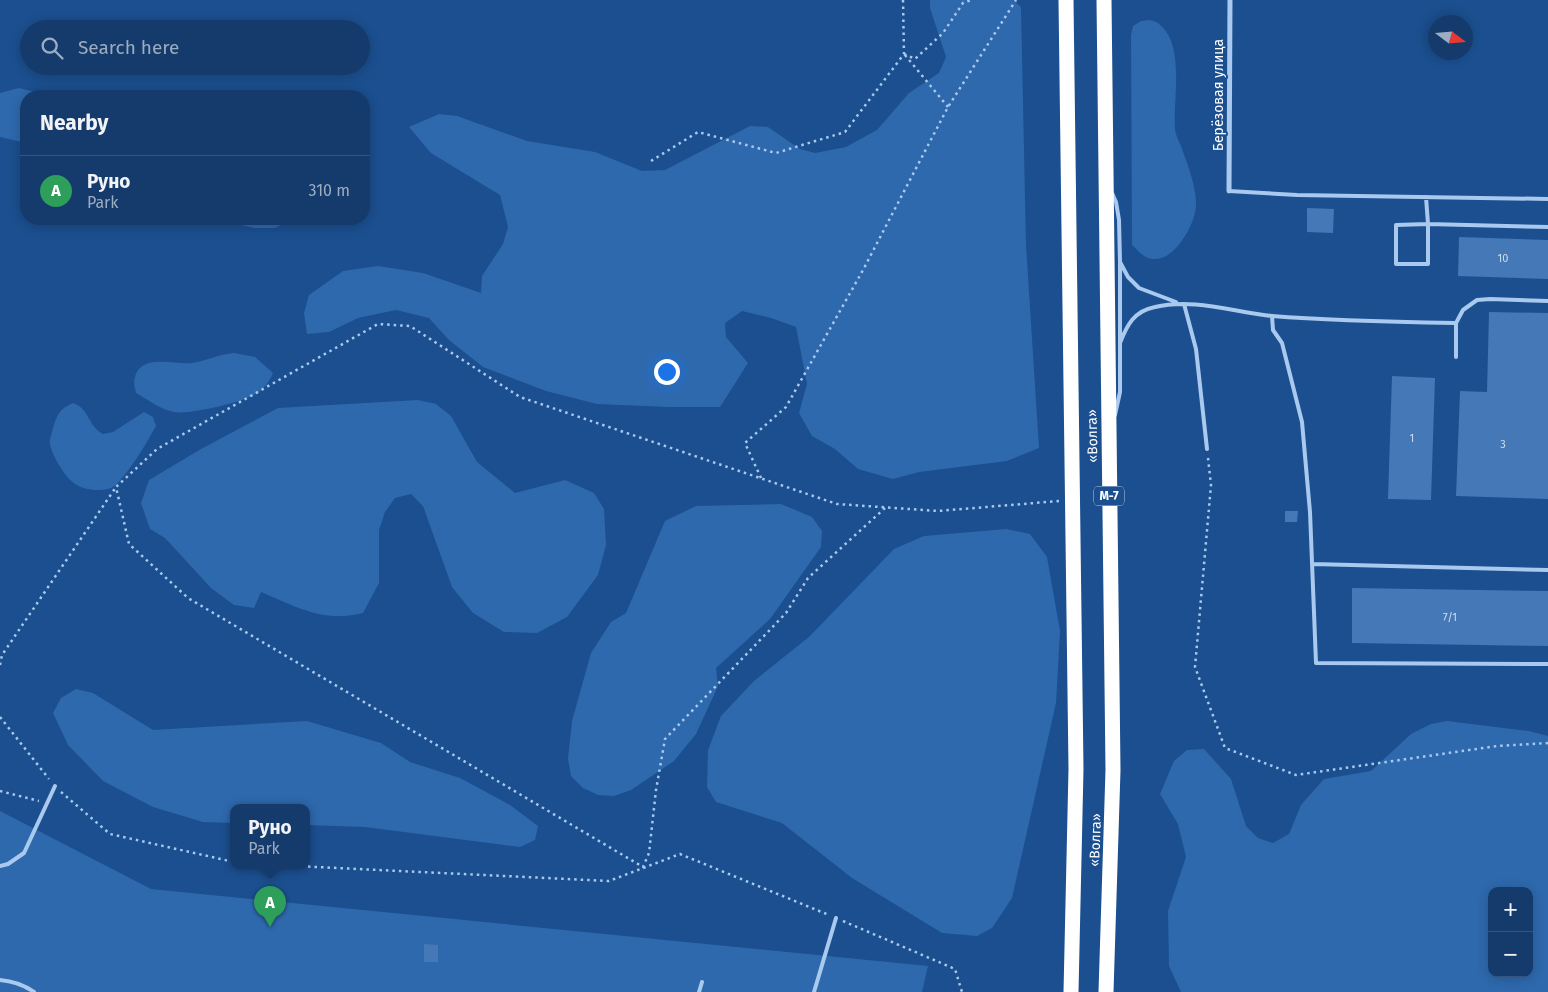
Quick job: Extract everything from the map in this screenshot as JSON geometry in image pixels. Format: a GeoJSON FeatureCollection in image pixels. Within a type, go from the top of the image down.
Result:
{"type":"FeatureCollection","features":[{"type":"Feature","properties":{"kind":"highway","name":"«Волга»"},"geometry":{"type":"LineString","coordinates":[[1066,0],[1076,769],[1071,992]]}},
{"type":"Feature","properties":{"kind":"highway","name":"«Волга»"},"geometry":{"type":"LineString","coordinates":[[1104,0],[1108,436],[1114,770],[1106,992]]}},
{"type":"Feature","properties":{"kind":"street","name":"Берёзовая улица"},"geometry":{"type":"LineString","coordinates":[[1229,191],[1230,0]]}},
{"type":"Feature","properties":{"kind":"lane"},"geometry":{"type":"LineString","coordinates":[[1106,178],[1116,202],[1119,220],[1120,262],[1120,392],[1114,424],[1108,436]]}},
{"type":"Feature","properties":{"kind":"lane"},"geometry":{"type":"LineString","coordinates":[[1229,191],[1297,195],[1548,199]]}},
{"type":"Feature","properties":{"kind":"lane"},"geometry":{"type":"LineString","coordinates":[[1426,197],[1428,224],[1428,264],[1396,264],[1396,224],[1428,224],[1548,227]]}},
{"type":"Feature","properties":{"kind":"lane"},"geometry":{"type":"LineString","coordinates":[[1120,262],[1128,277],[1140,288],[1178,303],[1272,316],[1456,323]]}},
{"type":"Feature","properties":{"kind":"lane"},"geometry":{"type":"LineString","coordinates":[[1456,357],[1456,323],[1463,310],[1478,300],[1548,301]]}},
{"type":"Feature","properties":{"kind":"lane"},"geometry":{"type":"LineString","coordinates":[[1120,344],[1127,326],[1137,314],[1153,307],[1178,303]]}},
{"type":"Feature","properties":{"kind":"lane"},"geometry":{"type":"LineString","coordinates":[[1184,304],[1196,349],[1207,449]]}},
{"type":"Feature","properties":{"kind":"lane"},"geometry":{"type":"LineString","coordinates":[[1272,316],[1273,330],[1282,343],[1302,422],[1310,512],[1316,663],[1548,664]]}},
{"type":"Feature","properties":{"kind":"lane"},"geometry":{"type":"LineString","coordinates":[[1313,564],[1548,570]]}},
{"type":"Feature","properties":{"kind":"lane"},"geometry":{"type":"LineString","coordinates":[[0,866],[8,864],[24,853],[55,786]]}},
{"type":"Feature","properties":{"kind":"lane"},"geometry":{"type":"LineString","coordinates":[[814,992],[836,918]]}},
{"type":"Feature","properties":{"kind":"lane"},"geometry":{"type":"LineString","coordinates":[[0,980],[24,986],[34,992]]}},
{"type":"Feature","properties":{"kind":"lane"},"geometry":{"type":"LineString","coordinates":[[700,992],[702,982]]}},
{"type":"Feature","properties":{"kind":"path"},"geometry":{"type":"LineString","coordinates":[[651,161],[698,132],[776,153],[845,132],[904,54],[903,0]]}},
{"type":"Feature","properties":{"kind":"path"},"geometry":{"type":"LineString","coordinates":[[904,54],[915,59],[943,33],[963,3],[971,0]]}},
{"type":"Feature","properties":{"kind":"path"},"geometry":{"type":"LineString","coordinates":[[760,478],[745,443],[786,407],[863,270],[948,107],[1016,0]]}},
{"type":"Feature","properties":{"kind":"path"},"geometry":{"type":"LineString","coordinates":[[904,54],[948,107]]}},
{"type":"Feature","properties":{"kind":"path"},"geometry":{"type":"LineString","coordinates":[[0,665],[2,655],[116,487],[157,449],[378,324],[410,326],[520,397],[836,504],[938,511],[1073,500]]}},
{"type":"Feature","properties":{"kind":"path"},"geometry":{"type":"LineString","coordinates":[[1207,449],[1211,485],[1195,667],[1225,748],[1296,775],[1497,746],[1548,743]]}},
{"type":"Feature","properties":{"kind":"path"},"geometry":{"type":"LineString","coordinates":[[116,487],[129,544],[188,598],[643,867]]}},
{"type":"Feature","properties":{"kind":"path"},"geometry":{"type":"LineString","coordinates":[[643,867],[649,853],[656,790],[665,739],[786,613],[808,578],[885,508]]}},
{"type":"Feature","properties":{"kind":"path"},"geometry":{"type":"LineString","coordinates":[[0,718],[55,786],[110,834],[230,861]]}},
{"type":"Feature","properties":{"kind":"path"},"geometry":{"type":"LineString","coordinates":[[0,791],[47,803]]}},
{"type":"Feature","properties":{"kind":"path"},"geometry":{"type":"LineString","coordinates":[[310,867],[609,881],[680,854],[836,918],[955,970],[962,992]]}},
{"type":"Feature","properties":{"kind":"shaded area"},"geometry":{"type":"Polygon","coordinates":[[[930,0],[1013,0],[1021,7],[1026,245],[1039,448],[1007,461],[919,472],[893,479],[858,469],[835,449],[812,436],[799,413],[807,384],[796,327],[771,318],[742,311],[725,323],[726,337],[748,363],[720,407],[597,404],[546,391],[483,367],[449,340],[429,318],[396,310],[358,318],[329,332],[307,334],[304,313],[309,295],[343,271],[378,266],[423,273],[481,293],[482,276],[503,244],[508,227],[500,195],[431,153],[409,127],[439,114],[457,116],[527,141],[595,152],[642,171],[665,170],[750,126],[768,127],[800,149],[815,153],[846,147],[877,130],[909,93],[939,73],[946,57],[930,8],[930,0]]]}},
{"type":"Feature","properties":{"kind":"shaded area"},"geometry":{"type":"Polygon","coordinates":[[[1150,20],[1159,24],[1168,34],[1173,46],[1176,74],[1175,130],[1191,176],[1196,199],[1195,214],[1180,243],[1164,257],[1155,259],[1144,256],[1132,245],[1131,35],[1133,26],[1141,21],[1150,20]]]}},
{"type":"Feature","properties":{"kind":"shaded area"},"geometry":{"type":"Polygon","coordinates":[[[19,88],[27,90],[20,90],[20,142],[0,137],[0,93],[19,88]]]}},
{"type":"Feature","properties":{"kind":"shaded area"},"geometry":{"type":"Polygon","coordinates":[[[241,225],[281,225],[275,228],[254,228],[241,225]]]}},
{"type":"Feature","properties":{"kind":"shaded area"},"geometry":{"type":"Polygon","coordinates":[[[234,353],[255,357],[273,373],[264,387],[256,394],[240,401],[192,412],[174,412],[154,404],[136,393],[134,379],[138,370],[144,365],[159,362],[192,363],[234,353]]]}},
{"type":"Feature","properties":{"kind":"shaded area"},"geometry":{"type":"Polygon","coordinates":[[[418,400],[436,404],[451,416],[477,462],[515,493],[565,480],[594,493],[604,509],[606,545],[598,575],[567,617],[537,633],[504,632],[473,613],[452,587],[423,506],[411,494],[395,498],[385,512],[379,530],[379,583],[363,613],[349,616],[323,615],[310,612],[261,592],[254,608],[234,605],[211,588],[165,538],[150,529],[141,503],[149,480],[201,449],[278,408],[418,400]]]}},
{"type":"Feature","properties":{"kind":"shaded area"},"geometry":{"type":"Polygon","coordinates":[[[73,403],[83,409],[94,426],[103,434],[113,432],[144,412],[153,417],[156,426],[148,440],[123,478],[111,488],[91,490],[77,485],[66,476],[53,454],[50,441],[56,418],[64,408],[73,403]]]}},
{"type":"Feature","properties":{"kind":"shaded area"},"geometry":{"type":"Polygon","coordinates":[[[781,504],[812,517],[822,531],[821,547],[770,619],[716,668],[718,686],[696,734],[674,761],[631,790],[614,796],[598,795],[583,788],[571,776],[568,759],[572,721],[591,653],[611,622],[626,613],[665,521],[696,506],[781,504]]]}},
{"type":"Feature","properties":{"kind":"shaded area"},"geometry":{"type":"Polygon","coordinates":[[[1006,529],[1030,534],[1047,557],[1060,631],[1056,703],[1012,898],[992,928],[977,936],[942,933],[852,878],[782,823],[716,802],[707,787],[708,750],[721,716],[754,681],[809,637],[894,549],[924,536],[1006,529]]]}},
{"type":"Feature","properties":{"kind":"shaded area"},"geometry":{"type":"Polygon","coordinates":[[[76,689],[93,693],[153,730],[307,721],[381,743],[410,762],[460,778],[510,805],[538,826],[535,840],[520,847],[365,827],[310,825],[310,804],[230,804],[230,823],[203,822],[153,807],[103,781],[68,745],[53,713],[61,698],[76,689]]]}},
{"type":"Feature","properties":{"kind":"shaded area"},"geometry":{"type":"Polygon","coordinates":[[[1447,721],[1529,731],[1548,736],[1548,992],[1181,992],[1169,966],[1168,911],[1186,857],[1178,824],[1160,794],[1174,761],[1187,750],[1204,749],[1231,779],[1246,826],[1258,838],[1273,843],[1289,834],[1301,805],[1324,779],[1371,771],[1411,734],[1431,724],[1447,721]]]}},
{"type":"Feature","properties":{"kind":"shaded area"},"geometry":{"type":"Polygon","coordinates":[[[0,811],[151,889],[928,966],[922,992],[0,992],[0,811]]]}},
{"type":"Feature","properties":{"kind":"building"},"geometry":{"type":"Polygon","coordinates":[[[1307,208],[1334,209],[1333,233],[1307,232],[1307,208]]]}},
{"type":"Feature","properties":{"kind":"building"},"geometry":{"type":"Polygon","coordinates":[[[1459,237],[1548,240],[1548,279],[1458,276],[1459,237]]]}},
{"type":"Feature","properties":{"kind":"building"},"geometry":{"type":"Polygon","coordinates":[[[1489,312],[1548,313],[1548,499],[1456,496],[1460,391],[1487,392],[1489,312]]]}},
{"type":"Feature","properties":{"kind":"building"},"geometry":{"type":"Polygon","coordinates":[[[1392,376],[1435,378],[1431,500],[1388,499],[1392,376]]]}},
{"type":"Feature","properties":{"kind":"building"},"geometry":{"type":"Polygon","coordinates":[[[1285,511],[1298,511],[1297,522],[1285,522],[1285,511]]]}},
{"type":"Feature","properties":{"kind":"building"},"geometry":{"type":"Polygon","coordinates":[[[1352,588],[1548,591],[1548,646],[1352,643],[1352,588]]]}},
{"type":"Feature","properties":{"kind":"building"},"geometry":{"type":"Polygon","coordinates":[[[424,944],[438,945],[438,962],[424,962],[424,944]]]}},
{"type":"Feature","properties":{"kind":"place","name":"Руно"},"geometry":{"type":"Point","coordinates":[270,927]}}]}
